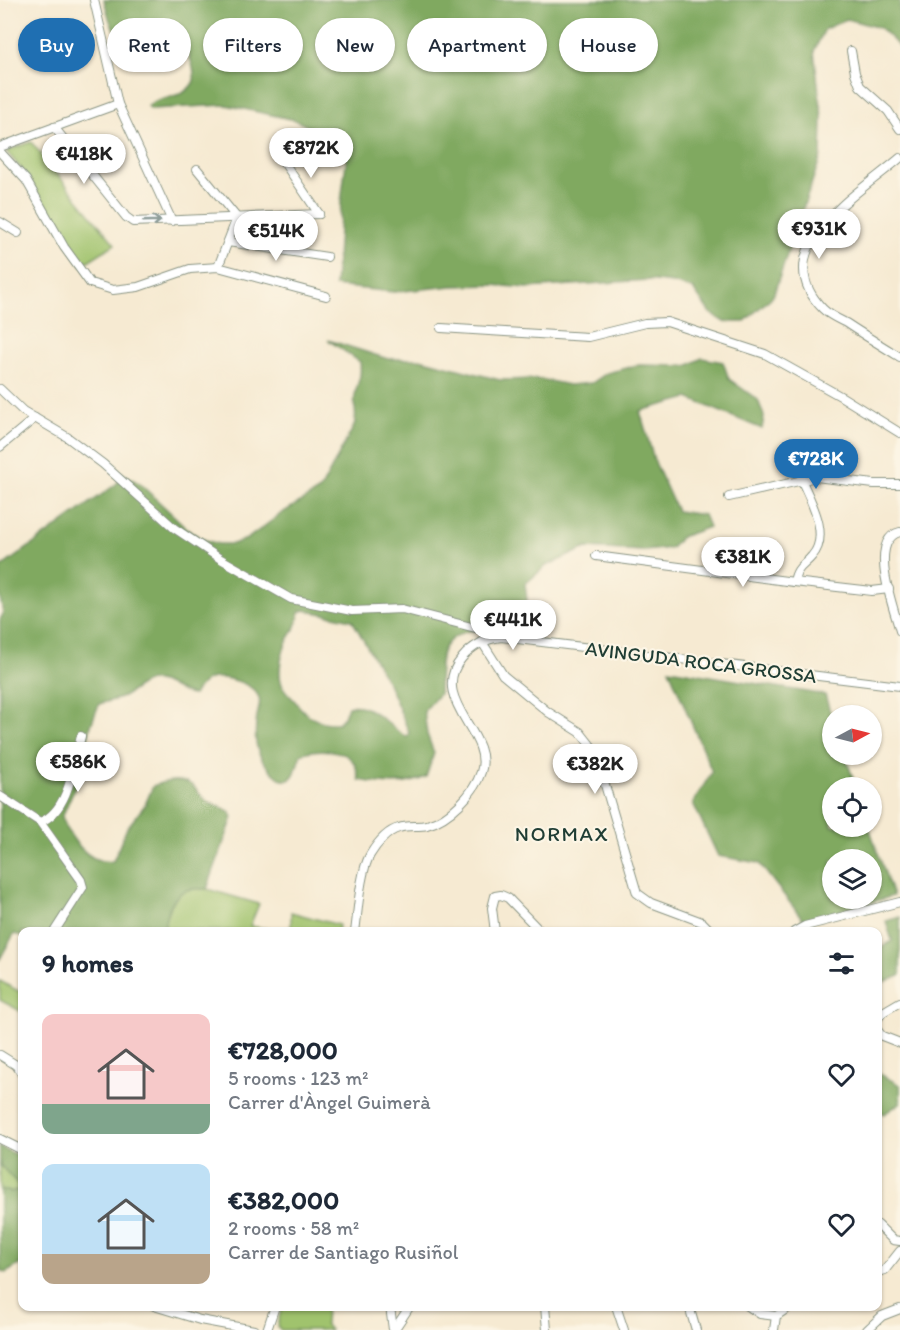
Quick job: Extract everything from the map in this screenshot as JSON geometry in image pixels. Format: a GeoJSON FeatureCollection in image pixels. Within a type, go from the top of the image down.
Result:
{"type":"FeatureCollection","features":[{"type":"Feature","properties":{"kind":"street"},"geometry":{"type":"LineString","coordinates":[[94,0],[118,104],[172,220]]}},
{"type":"Feature","properties":{"kind":"street"},"geometry":{"type":"LineString","coordinates":[[851,51],[860,86],[888,111],[900,129]]}},
{"type":"Feature","properties":{"kind":"street"},"geometry":{"type":"LineString","coordinates":[[0,146],[118,104]]}},
{"type":"Feature","properties":{"kind":"street"},"geometry":{"type":"LineString","coordinates":[[54,127],[132,222],[319,214],[281,158]]}},
{"type":"Feature","properties":{"kind":"street"},"geometry":{"type":"LineString","coordinates":[[0,152],[26,180],[64,247],[90,283],[113,290],[138,287],[190,269],[218,267],[326,296]]}},
{"type":"Feature","properties":{"kind":"street"},"geometry":{"type":"LineString","coordinates":[[900,158],[857,190],[818,229],[805,263],[805,276],[808,290],[824,310],[900,357]]}},
{"type":"Feature","properties":{"kind":"street"},"geometry":{"type":"LineString","coordinates":[[197,169],[237,218]]}},
{"type":"Feature","properties":{"kind":"street"},"geometry":{"type":"LineString","coordinates":[[218,267],[237,218]]}},
{"type":"Feature","properties":{"kind":"street"},"geometry":{"type":"LineString","coordinates":[[0,223],[18,233]]}},
{"type":"Feature","properties":{"kind":"street"},"geometry":{"type":"LineString","coordinates":[[228,242],[327,257]]}},
{"type":"Feature","properties":{"kind":"street"},"geometry":{"type":"LineString","coordinates":[[441,328],[588,338],[645,323],[667,322],[765,354],[900,433]]}},
{"type":"Feature","properties":{"kind":"street"},"geometry":{"type":"LineString","coordinates":[[0,389],[15,404],[67,437],[103,464],[174,528],[219,558],[291,599],[352,611],[402,609],[487,631],[490,638]]}},
{"type":"Feature","properties":{"kind":"street"},"geometry":{"type":"LineString","coordinates":[[0,447],[35,418]]}},
{"type":"Feature","properties":{"kind":"street"},"geometry":{"type":"LineString","coordinates":[[729,496],[816,477],[874,484],[900,484]]}},
{"type":"Feature","properties":{"kind":"street"},"geometry":{"type":"LineString","coordinates":[[794,582],[796,571],[812,556],[819,541],[818,522],[801,479]]}},
{"type":"Feature","properties":{"kind":"street"},"geometry":{"type":"LineString","coordinates":[[900,532],[893,534],[886,542],[883,552],[883,564],[900,631]]}},
{"type":"Feature","properties":{"kind":"street"},"geometry":{"type":"LineString","coordinates":[[596,556],[872,591],[889,589]]}},
{"type":"Feature","properties":{"kind":"street","name":"AVINGUDA ROCA GROSSA"},"geometry":{"type":"LineString","coordinates":[[356,927],[365,866],[385,836],[400,827],[426,825],[448,815],[459,806],[482,771],[481,749],[456,705],[453,677],[458,663],[472,648],[490,638],[501,637],[900,686]]}},
{"type":"Feature","properties":{"kind":"street"},"geometry":{"type":"LineString","coordinates":[[482,642],[503,675],[548,712],[580,732],[595,751],[637,893],[651,903],[702,921],[707,927]]}},
{"type":"Feature","properties":{"kind":"street"},"geometry":{"type":"LineString","coordinates":[[40,822],[61,806],[81,736]]}},
{"type":"Feature","properties":{"kind":"street"},"geometry":{"type":"LineString","coordinates":[[0,796],[40,822],[81,880],[83,886],[57,927]]}},
{"type":"Feature","properties":{"kind":"street"},"geometry":{"type":"LineString","coordinates":[[494,927],[492,902],[495,896],[501,895],[508,898],[536,927]]}},
{"type":"Feature","properties":{"kind":"street"},"geometry":{"type":"LineString","coordinates":[[803,927],[900,902]]}},
{"type":"Feature","properties":{"kind":"street"},"geometry":{"type":"LineString","coordinates":[[882,1013],[900,1002]]}},
{"type":"Feature","properties":{"kind":"street"},"geometry":{"type":"LineString","coordinates":[[882,1036],[900,1043]]}},
{"type":"Feature","properties":{"kind":"street"},"geometry":{"type":"LineString","coordinates":[[0,1055],[18,1068]]}},
{"type":"Feature","properties":{"kind":"street"},"geometry":{"type":"LineString","coordinates":[[0,1139],[18,1148]]}},
{"type":"Feature","properties":{"kind":"street"},"geometry":{"type":"LineString","coordinates":[[882,1229],[893,1240],[900,1242]]}},
{"type":"Feature","properties":{"kind":"street"},"geometry":{"type":"LineString","coordinates":[[882,1271],[900,1251]]}},
{"type":"Feature","properties":{"kind":"street"},"geometry":{"type":"LineString","coordinates":[[867,1330],[882,1316],[900,1309]]}},
{"type":"Feature","properties":{"kind":"street"},"geometry":{"type":"LineString","coordinates":[[170,1311],[200,1320],[254,1330]]}},
{"type":"Feature","properties":{"kind":"street"},"geometry":{"type":"LineString","coordinates":[[267,1330],[273,1311]]}},
{"type":"Feature","properties":{"kind":"street"},"geometry":{"type":"LineString","coordinates":[[391,1311],[394,1330]]}},
{"type":"Feature","properties":{"kind":"street"},"geometry":{"type":"LineString","coordinates":[[394,1330],[407,1311]]}},
{"type":"Feature","properties":{"kind":"street"},"geometry":{"type":"LineString","coordinates":[[545,1311],[547,1330]]}},
{"type":"Feature","properties":{"kind":"street"},"geometry":{"type":"LineString","coordinates":[[618,1311],[624,1330]]}},
{"type":"Feature","properties":{"kind":"street"},"geometry":{"type":"LineString","coordinates":[[690,1311],[696,1330]]}},
{"type":"Feature","properties":{"kind":"street"},"geometry":{"type":"LineString","coordinates":[[756,1311],[760,1314],[776,1316],[784,1311]]}},
{"type":"Feature","properties":{"kind":"street"},"geometry":{"type":"LineString","coordinates":[[774,1330],[776,1316]]}},
{"type":"Feature","properties":{"kind":"green space"},"geometry":{"type":"Polygon","coordinates":[[[104,0],[900,0],[900,47],[880,28],[847,19],[825,29],[814,51],[822,117],[821,156],[773,296],[744,322],[724,322],[710,313],[693,289],[673,283],[648,280],[527,288],[492,285],[452,286],[394,292],[335,286],[346,162],[345,142],[339,130],[334,127],[315,130],[295,120],[226,105],[151,109],[148,106],[153,102],[177,95],[193,83],[191,18],[109,18],[104,0]]]}},
{"type":"Feature","properties":{"kind":"green space"},"geometry":{"type":"Polygon","coordinates":[[[31,142],[115,244],[82,265],[27,176],[6,151],[31,142]]]}},
{"type":"Feature","properties":{"kind":"green space"},"geometry":{"type":"Polygon","coordinates":[[[328,340],[388,359],[420,359],[500,380],[540,379],[569,385],[592,383],[607,373],[639,365],[687,366],[702,358],[723,362],[729,379],[758,400],[764,416],[762,429],[688,398],[640,411],[654,460],[677,511],[704,515],[709,527],[681,537],[671,548],[644,551],[586,548],[546,566],[525,584],[531,630],[484,628],[461,634],[451,640],[442,652],[439,694],[424,711],[427,734],[434,753],[426,777],[401,783],[359,780],[356,767],[351,759],[339,752],[323,750],[301,754],[294,775],[289,780],[282,780],[267,767],[256,745],[259,698],[245,684],[230,679],[207,680],[193,695],[183,693],[162,682],[152,681],[123,697],[99,704],[91,725],[77,782],[62,817],[70,833],[88,855],[104,861],[113,861],[127,828],[145,805],[153,786],[174,781],[190,784],[205,800],[226,809],[233,817],[207,889],[189,889],[177,896],[167,913],[165,927],[18,927],[18,935],[14,934],[0,959],[0,620],[3,614],[0,596],[0,568],[115,485],[120,480],[121,473],[139,483],[192,533],[205,540],[219,544],[233,544],[247,539],[282,513],[320,490],[354,426],[360,362],[328,340]],[[305,610],[299,612],[295,629],[286,643],[282,656],[280,675],[286,692],[306,714],[326,723],[338,723],[344,717],[348,706],[365,707],[407,737],[408,730],[388,683],[352,620],[305,610]]]}},
{"type":"Feature","properties":{"kind":"green space"},"geometry":{"type":"Polygon","coordinates":[[[669,669],[825,695],[828,705],[822,705],[822,765],[848,765],[853,777],[822,777],[822,837],[872,837],[877,849],[822,849],[822,909],[849,909],[805,922],[759,863],[718,856],[693,803],[712,772],[669,669]]]}},
{"type":"Feature","properties":{"kind":"green space"},"geometry":{"type":"Polygon","coordinates":[[[882,864],[893,896],[882,899],[882,864]]]}},
{"type":"Feature","properties":{"kind":"green space"},"geometry":{"type":"Polygon","coordinates":[[[189,889],[207,889],[259,904],[250,926],[256,927],[165,927],[167,914],[177,896],[189,889]]]}},
{"type":"Feature","properties":{"kind":"green space"},"geometry":{"type":"Polygon","coordinates":[[[291,912],[339,925],[339,927],[291,927],[291,912]]]}},
{"type":"Feature","properties":{"kind":"green space"},"geometry":{"type":"Polygon","coordinates":[[[900,917],[900,976],[882,983],[882,947],[892,941],[886,921],[900,917]]]}},
{"type":"Feature","properties":{"kind":"green space"},"geometry":{"type":"Polygon","coordinates":[[[0,981],[18,991],[18,1010],[0,1000],[0,981]]]}},
{"type":"Feature","properties":{"kind":"green space"},"geometry":{"type":"Polygon","coordinates":[[[882,1075],[900,1085],[900,1103],[884,1114],[882,1113],[882,1075]]]}},
{"type":"Feature","properties":{"kind":"green space"},"geometry":{"type":"Polygon","coordinates":[[[0,1147],[18,1155],[18,1186],[17,1183],[0,1165],[0,1147]]]}},
{"type":"Feature","properties":{"kind":"green space"},"geometry":{"type":"Polygon","coordinates":[[[0,1165],[17,1183],[18,1189],[12,1192],[0,1190],[0,1165]]]}},
{"type":"Feature","properties":{"kind":"green space"},"geometry":{"type":"Polygon","coordinates":[[[18,1189],[18,1266],[6,1273],[0,1270],[0,1190],[12,1192],[18,1189]]]}},
{"type":"Feature","properties":{"kind":"green space"},"geometry":{"type":"Polygon","coordinates":[[[281,1311],[326,1311],[325,1324],[330,1330],[281,1330],[277,1326],[281,1311]]]}},
{"type":"Feature","properties":{"kind":"district","name":"NORMAX"},"geometry":{"type":"Point","coordinates":[562,834]}}]}
